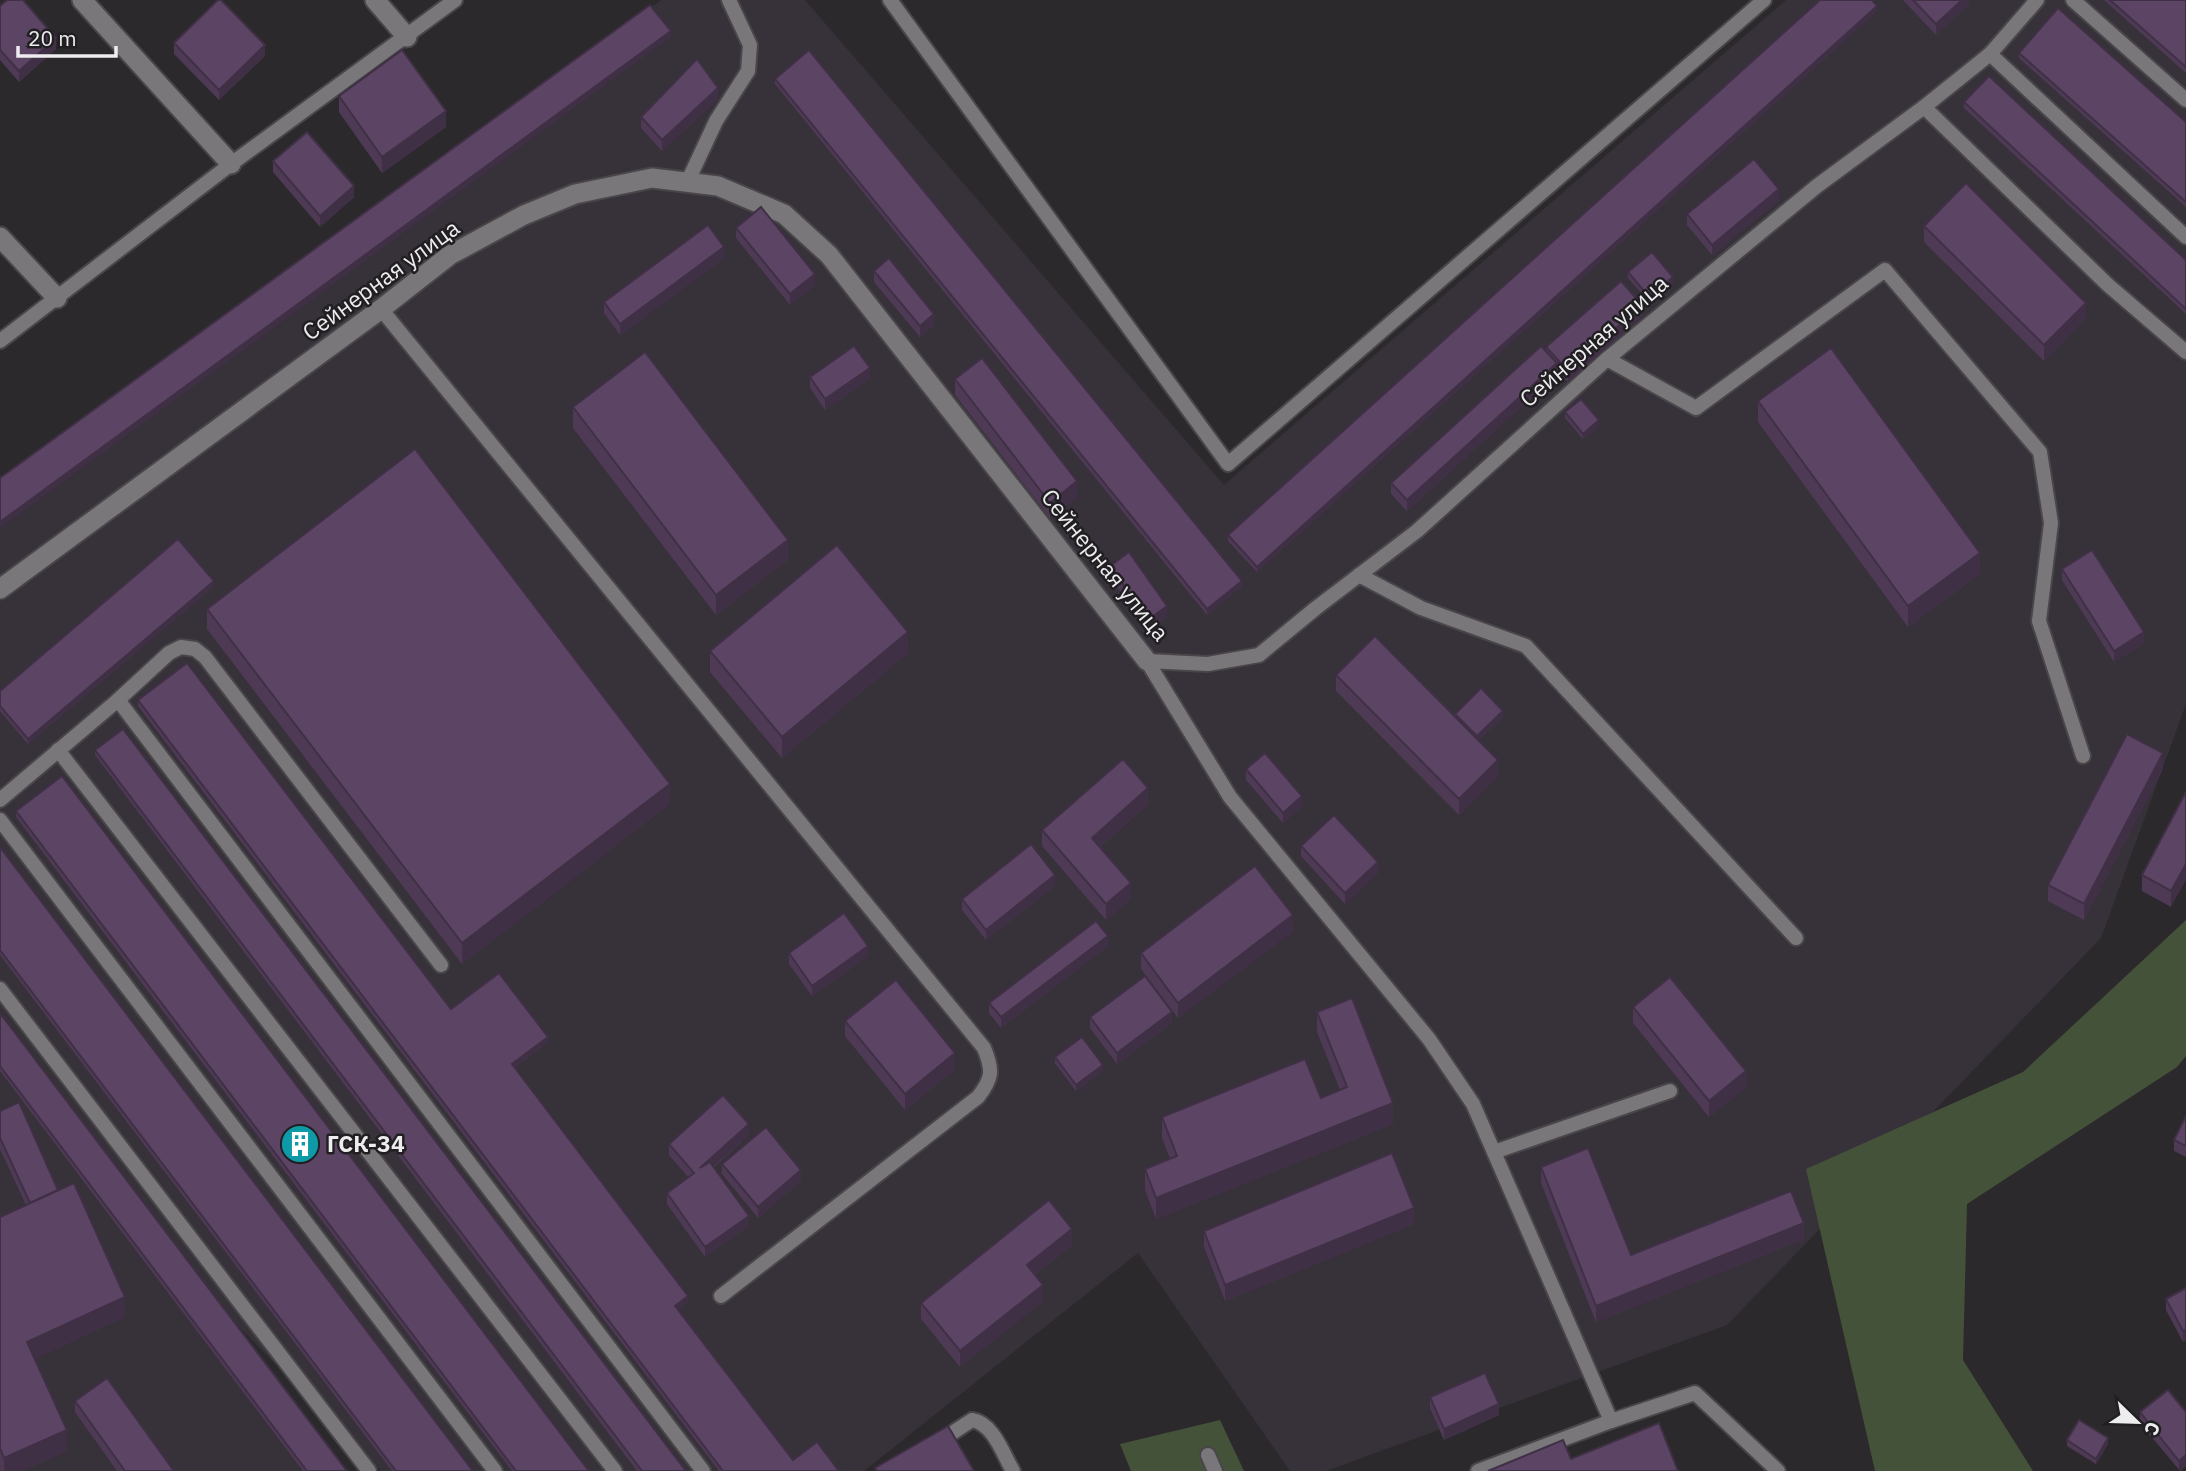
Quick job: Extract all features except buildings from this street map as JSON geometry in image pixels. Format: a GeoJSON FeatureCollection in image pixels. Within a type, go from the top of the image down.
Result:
{"type":"FeatureCollection","features":[{"type":"Feature","properties":{"kind":"street"},"geometry":{"type":"LineString","coordinates":[[82,0],[231,164]]}},
{"type":"Feature","properties":{"kind":"street"},"geometry":{"type":"LineString","coordinates":[[375,0],[407,37]]}},
{"type":"Feature","properties":{"kind":"street","name":"Сейнерная улица"},"geometry":{"type":"LineString","coordinates":[[0,589],[381,309],[450,255],[524,215],[575,194],[652,178],[718,186],[785,214],[829,255],[1147,661]]}},
{"type":"Feature","properties":{"kind":"street"},"geometry":{"type":"LineString","coordinates":[[0,237],[57,298]]}},
{"type":"Feature","properties":{"kind":"lane"},"geometry":{"type":"LineString","coordinates":[[0,341],[231,164],[455,0]]}},
{"type":"Feature","properties":{"kind":"lane"},"geometry":{"type":"LineString","coordinates":[[688,183],[716,121],[748,71],[750,45],[729,0]]}},
{"type":"Feature","properties":{"kind":"lane"},"geometry":{"type":"LineString","coordinates":[[890,0],[1228,464],[1764,0]]}},
{"type":"Feature","properties":{"kind":"lane","name":"Сейнерная улица"},"geometry":{"type":"LineString","coordinates":[[1147,661],[1208,664],[1259,655],[1417,530],[1607,359],[1817,186],[1924,107],[1990,54],[2037,0]]}},
{"type":"Feature","properties":{"kind":"lane"},"geometry":{"type":"LineString","coordinates":[[2073,0],[2186,100]]}},
{"type":"Feature","properties":{"kind":"lane"},"geometry":{"type":"LineString","coordinates":[[1990,54],[2186,236]]}},
{"type":"Feature","properties":{"kind":"lane"},"geometry":{"type":"LineString","coordinates":[[1924,107],[2108,285],[2186,352]]}},
{"type":"Feature","properties":{"kind":"lane"},"geometry":{"type":"LineString","coordinates":[[1607,359],[1696,408],[1885,270],[2040,452],[2051,523],[2039,621],[2083,756]]}},
{"type":"Feature","properties":{"kind":"lane"},"geometry":{"type":"LineString","coordinates":[[381,309],[984,1048],[991,1065],[989,1083],[978,1097],[721,1296]]}},
{"type":"Feature","properties":{"kind":"lane"},"geometry":{"type":"LineString","coordinates":[[1359,575],[1421,608],[1526,646],[1796,938]]}},
{"type":"Feature","properties":{"kind":"lane"},"geometry":{"type":"LineString","coordinates":[[0,800],[169,653],[181,647],[194,649],[205,657],[441,965]]}},
{"type":"Feature","properties":{"kind":"lane"},"geometry":{"type":"LineString","coordinates":[[1147,661],[1230,797],[1429,1039],[1473,1104],[1611,1421]]}},
{"type":"Feature","properties":{"kind":"lane"},"geometry":{"type":"LineString","coordinates":[[118,700],[703,1471]]}},
{"type":"Feature","properties":{"kind":"lane"},"geometry":{"type":"LineString","coordinates":[[58,750],[615,1471]]}},
{"type":"Feature","properties":{"kind":"lane"},"geometry":{"type":"LineString","coordinates":[[0,820],[495,1471]]}},
{"type":"Feature","properties":{"kind":"lane"},"geometry":{"type":"LineString","coordinates":[[0,989],[369,1471]]}},
{"type":"Feature","properties":{"kind":"lane"},"geometry":{"type":"LineString","coordinates":[[1494,1152],[1670,1091]]}},
{"type":"Feature","properties":{"kind":"lane"},"geometry":{"type":"LineString","coordinates":[[1478,1471],[1695,1393],[1778,1471]]}},
{"type":"Feature","properties":{"kind":"lane"},"geometry":{"type":"LineString","coordinates":[[929,1448],[972,1420],[981,1422],[989,1430],[1013,1471]]}},
{"type":"Feature","properties":{"kind":"lane"},"geometry":{"type":"LineString","coordinates":[[1208,1455],[1215,1471]]}},
{"type":"Feature","properties":{"kind":"shaded area"},"geometry":{"type":"Polygon","coordinates":[[[661,0],[805,0],[1224,485],[1786,0],[2186,0],[2186,704],[2101,938],[1727,1325],[1326,1471],[1290,1471],[1138,1253],[864,1471],[381,1471],[92,1178],[337,1471],[0,1471],[0,525],[661,0]]]}},
{"type":"Feature","properties":{"kind":"green space"},"geometry":{"type":"Polygon","coordinates":[[[2186,920],[2186,1056],[2177,1067],[1967,1204],[1963,1360],[2033,1471],[1875,1471],[1806,1169],[2023,1072],[2186,920]]]}},
{"type":"Feature","properties":{"kind":"green space"},"geometry":{"type":"Polygon","coordinates":[[[1220,1420],[1244,1471],[1131,1471],[1120,1444],[1220,1420]]]}},
{"type":"Feature","properties":{"kind":"place","name":"ГСК-34"},"geometry":{"type":"Point","coordinates":[300,1144]}}]}
